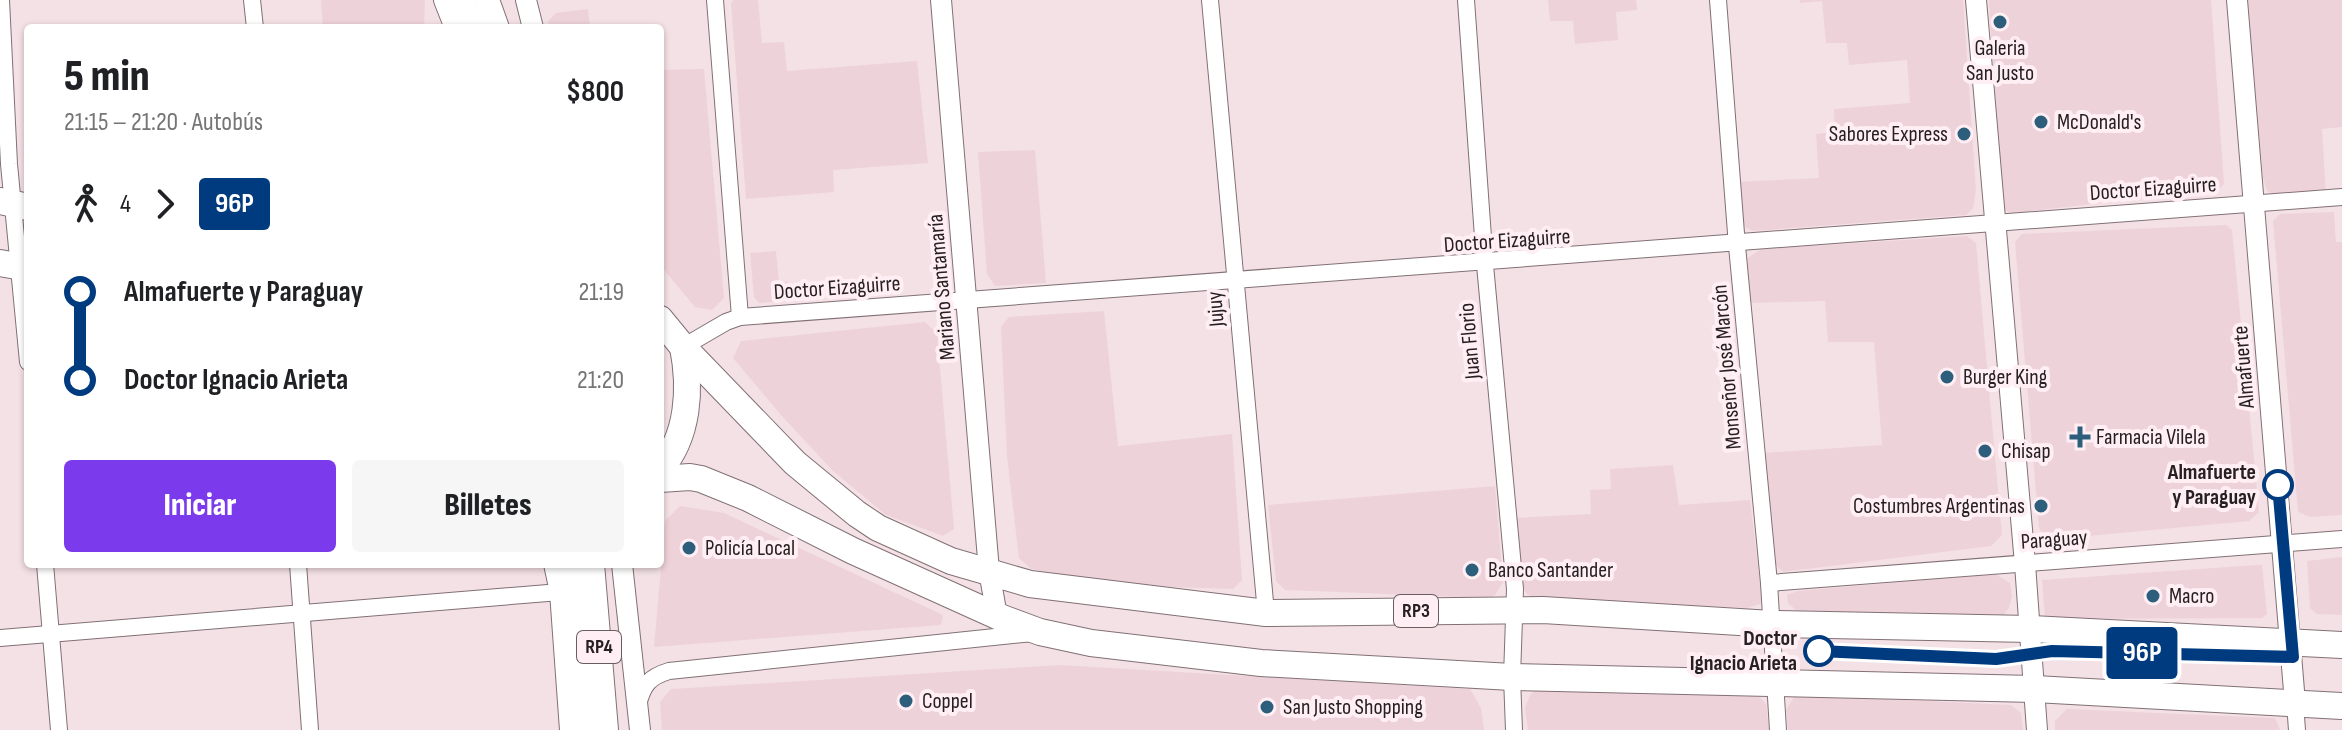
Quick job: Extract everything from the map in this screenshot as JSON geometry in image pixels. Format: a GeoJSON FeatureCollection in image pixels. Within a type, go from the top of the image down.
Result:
{"type":"FeatureCollection","features":[{"type":"Feature","properties":{"kind":"highway"},"geometry":{"type":"LineString","coordinates":[[664,324],[683,347],[686,364],[686,397],[680,439],[664,463]]}},
{"type":"Feature","properties":{"kind":"highway","name":"RP3"},"geometry":{"type":"LineString","coordinates":[[683,347],[795,463],[857,514],[878,528],[951,561],[1030,584],[1266,613],[1515,610],[1772,624],[2030,629],[2342,645]]}},
{"type":"Feature","properties":{"kind":"highway"},"geometry":{"type":"LineString","coordinates":[[664,479],[690,477],[748,498],[853,551],[997,616],[1040,632],[1091,643],[1261,663],[1512,677],[2035,689],[2342,706]]}},
{"type":"Feature","properties":{"kind":"main road"},"geometry":{"type":"LineString","coordinates":[[462,0],[471,24]]}},
{"type":"Feature","properties":{"kind":"main road"},"geometry":{"type":"LineString","coordinates":[[487,0],[496,24]]}},
{"type":"Feature","properties":{"kind":"main road","name":"RP4"},"geometry":{"type":"LineString","coordinates":[[574,568],[587,730]]}},
{"type":"Feature","properties":{"kind":"main road","name":"RP4"},"geometry":{"type":"LineString","coordinates":[[592,568],[606,730]]}},
{"type":"Feature","properties":{"kind":"street"},"geometry":{"type":"LineString","coordinates":[[1,0],[16,266],[24,330]]}},
{"type":"Feature","properties":{"kind":"street"},"geometry":{"type":"LineString","coordinates":[[252,0],[255,24]]}},
{"type":"Feature","properties":{"kind":"street"},"geometry":{"type":"LineString","coordinates":[[444,0],[453,24]]}},
{"type":"Feature","properties":{"kind":"street"},"geometry":{"type":"LineString","coordinates":[[526,0],[532,24]]}},
{"type":"Feature","properties":{"kind":"street"},"geometry":{"type":"LineString","coordinates":[[715,0],[740,317]]}},
{"type":"Feature","properties":{"kind":"street","name":"Mariano Santamaría"},"geometry":{"type":"LineString","coordinates":[[941,0],[989,571],[997,616]]}},
{"type":"Feature","properties":{"kind":"street","name":"Jujuy"},"geometry":{"type":"LineString","coordinates":[[1210,0],[1266,613]]}},
{"type":"Feature","properties":{"kind":"street","name":"Juan Florio"},"geometry":{"type":"LineString","coordinates":[[1466,0],[1515,610],[1512,677],[1514,730]]}},
{"type":"Feature","properties":{"kind":"street","name":"Monseñor José Marcón"},"geometry":{"type":"LineString","coordinates":[[1718,0],[1737,246],[1769,583],[1778,730]]}},
{"type":"Feature","properties":{"kind":"street"},"geometry":{"type":"LineString","coordinates":[[1976,0],[2037,730]]}},
{"type":"Feature","properties":{"kind":"street","name":"Almafuerte"},"geometry":{"type":"LineString","coordinates":[[2237,0],[2297,730]]}},
{"type":"Feature","properties":{"kind":"street","name":"Doctor Eizaguirre"},"geometry":{"type":"LineString","coordinates":[[683,347],[740,317],[1485,265],[2342,197]]}},
{"type":"Feature","properties":{"kind":"street","name":"Paraguay"},"geometry":{"type":"LineString","coordinates":[[1769,583],[2342,539]]}},
{"type":"Feature","properties":{"kind":"street"},"geometry":{"type":"LineString","coordinates":[[45,568],[59,730]]}},
{"type":"Feature","properties":{"kind":"street"},"geometry":{"type":"LineString","coordinates":[[298,568],[310,730]]}},
{"type":"Feature","properties":{"kind":"street"},"geometry":{"type":"LineString","coordinates":[[555,568],[560,592],[570,730]]}},
{"type":"Feature","properties":{"kind":"street"},"geometry":{"type":"LineString","coordinates":[[622,568],[640,730]]}},
{"type":"Feature","properties":{"kind":"street"},"geometry":{"type":"LineString","coordinates":[[0,638],[560,592]]}},
{"type":"Feature","properties":{"kind":"street"},"geometry":{"type":"LineString","coordinates":[[638,707],[642,689],[648,680],[669,671],[1040,632]]}},
{"type":"Feature","properties":{"kind":"shaded area"},"geometry":{"type":"Polygon","coordinates":[[[321,0],[425,0],[424,24],[323,24],[321,0]]]}},
{"type":"Feature","properties":{"kind":"shaded area"},"geometry":{"type":"Polygon","coordinates":[[[733,0],[758,0],[762,43],[784,42],[787,71],[917,61],[928,163],[833,170],[834,192],[746,199],[733,0]]]}},
{"type":"Feature","properties":{"kind":"shaded area"},"geometry":{"type":"Polygon","coordinates":[[[1548,0],[1636,0],[1637,10],[1616,12],[1618,40],[1575,44],[1573,21],[1550,21],[1548,0]]]}},
{"type":"Feature","properties":{"kind":"shaded area"},"geometry":{"type":"Polygon","coordinates":[[[1800,0],[1963,0],[1976,190],[1973,208],[1966,215],[1753,231],[1740,221],[1737,182],[1819,178],[1816,134],[1835,132],[1834,109],[1910,103],[1907,60],[1849,65],[1847,43],[1826,43],[1822,1],[1800,3],[1800,0]]]}},
{"type":"Feature","properties":{"kind":"shaded area"},"geometry":{"type":"Polygon","coordinates":[[[1989,0],[2211,0],[2224,184],[2218,190],[2013,213],[2006,211],[2001,202],[1989,0]]]}},
{"type":"Feature","properties":{"kind":"shaded area"},"geometry":{"type":"Polygon","coordinates":[[[2247,0],[2342,0],[2342,127],[2322,129],[2326,195],[2280,197],[2267,191],[2263,178],[2247,0]]]}},
{"type":"Feature","properties":{"kind":"shaded area"},"geometry":{"type":"Polygon","coordinates":[[[588,9],[590,24],[549,24],[556,13],[588,9]]]}},
{"type":"Feature","properties":{"kind":"shaded area"},"geometry":{"type":"Polygon","coordinates":[[[704,69],[724,298],[712,310],[695,307],[664,270],[664,70],[704,69]]]}},
{"type":"Feature","properties":{"kind":"shaded area"},"geometry":{"type":"Polygon","coordinates":[[[1035,150],[1046,283],[995,286],[987,274],[978,152],[1035,150]]]}},
{"type":"Feature","properties":{"kind":"shaded area"},"geometry":{"type":"Polygon","coordinates":[[[2334,212],[2336,242],[2342,242],[2342,515],[2310,517],[2298,512],[2273,221],[2280,214],[2334,212]]]}},
{"type":"Feature","properties":{"kind":"shaded area"},"geometry":{"type":"Polygon","coordinates":[[[2226,225],[2232,230],[2259,512],[2249,521],[2046,540],[2039,528],[2015,242],[2022,234],[2226,225]]]}},
{"type":"Feature","properties":{"kind":"shaded area"},"geometry":{"type":"Polygon","coordinates":[[[1967,236],[1976,243],[2002,535],[1991,546],[1783,572],[1770,553],[1761,453],[1882,445],[1874,342],[1828,342],[1825,301],[1747,303],[1743,261],[1761,249],[1967,236]]]}},
{"type":"Feature","properties":{"kind":"shaded area"},"geometry":{"type":"Polygon","coordinates":[[[776,251],[779,282],[788,282],[790,301],[759,303],[754,297],[750,253],[776,251]]]}},
{"type":"Feature","properties":{"kind":"shaded area"},"geometry":{"type":"Polygon","coordinates":[[[1104,311],[1118,446],[1232,434],[1242,580],[1233,589],[1110,585],[1031,569],[1019,558],[1007,456],[1001,327],[1009,317],[1104,311]]]}},
{"type":"Feature","properties":{"kind":"shaded area"},"geometry":{"type":"Polygon","coordinates":[[[925,322],[937,333],[954,529],[943,536],[886,515],[833,471],[733,358],[741,341],[925,322]]]}},
{"type":"Feature","properties":{"kind":"shaded area"},"geometry":{"type":"Polygon","coordinates":[[[1673,465],[1679,505],[1750,500],[1762,598],[1760,604],[1747,608],[1535,599],[1527,594],[1522,587],[1514,518],[1591,514],[1590,490],[1611,489],[1610,469],[1673,465]]]}},
{"type":"Feature","properties":{"kind":"shaded area"},"geometry":{"type":"Polygon","coordinates":[[[1495,486],[1503,582],[1495,595],[1489,598],[1285,590],[1276,581],[1268,505],[1495,486]]]}},
{"type":"Feature","properties":{"kind":"shaded area"},"geometry":{"type":"Polygon","coordinates":[[[680,506],[724,513],[943,615],[941,625],[654,647],[661,568],[664,568],[665,521],[680,506]]]}},
{"type":"Feature","properties":{"kind":"shaded area"},"geometry":{"type":"Polygon","coordinates":[[[2342,557],[2342,615],[2317,614],[2310,608],[2307,561],[2342,557]]]}},
{"type":"Feature","properties":{"kind":"shaded area"},"geometry":{"type":"Polygon","coordinates":[[[2262,565],[2267,614],[2262,618],[2045,619],[2042,580],[2262,565]]]}},
{"type":"Feature","properties":{"kind":"shaded area"},"geometry":{"type":"Polygon","coordinates":[[[1995,574],[2010,583],[2012,596],[2004,615],[1993,617],[1797,611],[1788,603],[1787,595],[1797,591],[1995,574]]]}},
{"type":"Feature","properties":{"kind":"shaded area"},"geometry":{"type":"Polygon","coordinates":[[[1060,665],[1470,689],[1481,708],[1484,730],[662,730],[660,702],[671,689],[1060,665]]]}},
{"type":"Feature","properties":{"kind":"shaded area"},"geometry":{"type":"Polygon","coordinates":[[[1536,689],[1757,694],[1766,704],[1769,730],[1528,730],[1525,708],[1536,689]]]}},
{"type":"Feature","properties":{"kind":"shaded area"},"geometry":{"type":"Polygon","coordinates":[[[1794,697],[2011,705],[2021,713],[2023,730],[1788,730],[1786,710],[1794,697]]]}},
{"type":"Feature","properties":{"kind":"shaded area"},"geometry":{"type":"Polygon","coordinates":[[[2067,709],[2275,718],[2280,730],[2055,730],[2055,721],[2067,709]]]}},
{"type":"Feature","properties":{"kind":"bus line","name":"96P"},"geometry":{"type":"LineString","coordinates":[[1819,651],[1996,659],[2052,651],[2293,657],[2278,485]]}},
{"type":"Feature","properties":{"kind":"place","name":"Galeria San Justo"},"geometry":{"type":"Point","coordinates":[2000,22]}},
{"type":"Feature","properties":{"kind":"place","name":"McDonald's"},"geometry":{"type":"Point","coordinates":[2041,122]}},
{"type":"Feature","properties":{"kind":"place","name":"Sabores Express"},"geometry":{"type":"Point","coordinates":[1964,134]}},
{"type":"Feature","properties":{"kind":"place","name":"Burger King"},"geometry":{"type":"Point","coordinates":[1947,377]}},
{"type":"Feature","properties":{"kind":"place","name":"Farmacia Vilela"},"geometry":{"type":"Point","coordinates":[2080,437]}},
{"type":"Feature","properties":{"kind":"place","name":"Chisap"},"geometry":{"type":"Point","coordinates":[1985,451]}},
{"type":"Feature","properties":{"kind":"place","name":"Almafuerte y Paraguay"},"geometry":{"type":"Point","coordinates":[2278,485]}},
{"type":"Feature","properties":{"kind":"place","name":"Costumbres Argentinas"},"geometry":{"type":"Point","coordinates":[2041,506]}},
{"type":"Feature","properties":{"kind":"place","name":"Policía Local"},"geometry":{"type":"Point","coordinates":[689,548]}},
{"type":"Feature","properties":{"kind":"place","name":"Banco Santander"},"geometry":{"type":"Point","coordinates":[1472,570]}},
{"type":"Feature","properties":{"kind":"place","name":"Macro"},"geometry":{"type":"Point","coordinates":[2153,596]}},
{"type":"Feature","properties":{"kind":"place","name":"Doctor Ignacio Arieta"},"geometry":{"type":"Point","coordinates":[1819,651]}},
{"type":"Feature","properties":{"kind":"place","name":"Coppel"},"geometry":{"type":"Point","coordinates":[906,701]}},
{"type":"Feature","properties":{"kind":"place","name":"San Justo Shopping"},"geometry":{"type":"Point","coordinates":[1267,707]}}]}
